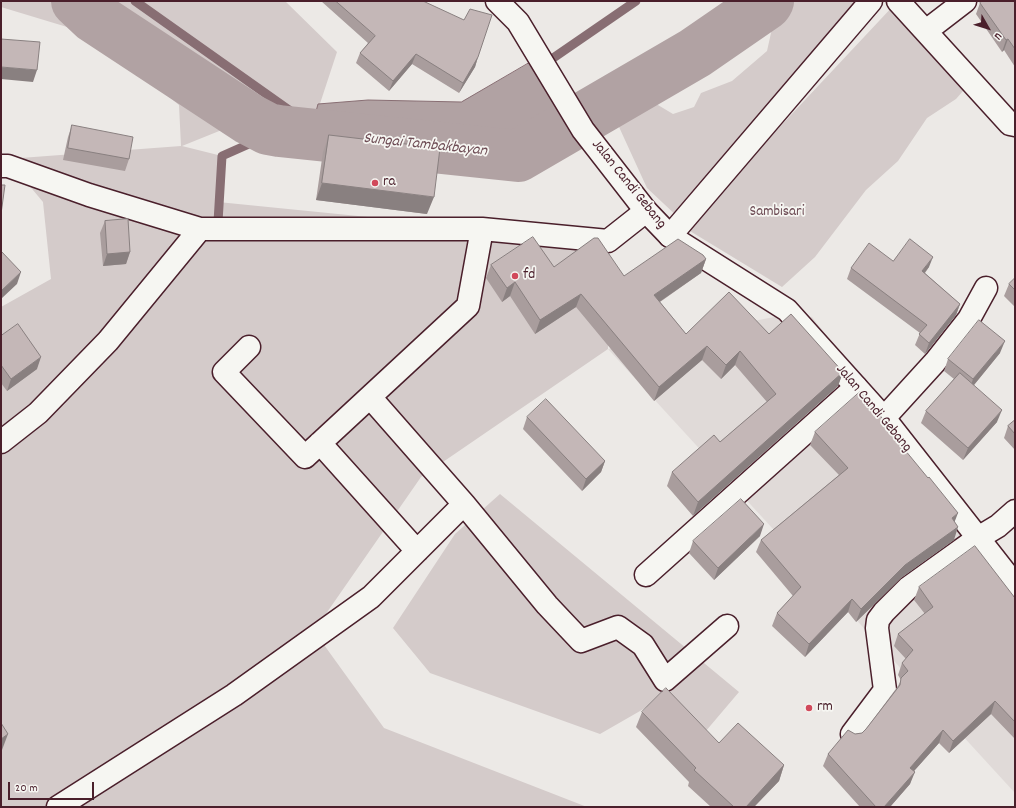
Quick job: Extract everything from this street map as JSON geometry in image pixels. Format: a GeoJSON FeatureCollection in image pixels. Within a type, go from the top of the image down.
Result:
{"type":"FeatureCollection","features":[{"type":"Feature","properties":{"kind":"street","name":"Jalan Candi Gebang"},"geometry":{"type":"LineString","coordinates":[[497,1],[518,22],[583,130],[646,211],[670,236],[787,310],[884,418],[1015,586]]}},
{"type":"Feature","properties":{"kind":"street"},"geometry":{"type":"LineString","coordinates":[[670,236],[870,1]]}},
{"type":"Feature","properties":{"kind":"street"},"geometry":{"type":"LineString","coordinates":[[898,1],[1010,124],[1015,125]]}},
{"type":"Feature","properties":{"kind":"street"},"geometry":{"type":"LineString","coordinates":[[926,31],[965,1]]}},
{"type":"Feature","properties":{"kind":"street"},"geometry":{"type":"LineString","coordinates":[[1,166],[8,166],[89,196],[203,229],[482,229],[608,241],[646,211]]}},
{"type":"Feature","properties":{"kind":"street"},"geometry":{"type":"LineString","coordinates":[[1,442],[38,413],[108,341],[203,229]]}},
{"type":"Feature","properties":{"kind":"street"},"geometry":{"type":"LineString","coordinates":[[249,347],[224,372],[305,457],[468,306],[482,229]]}},
{"type":"Feature","properties":{"kind":"street"},"geometry":{"type":"LineString","coordinates":[[884,418],[935,362],[969,319],[986,288]]}},
{"type":"Feature","properties":{"kind":"street"},"geometry":{"type":"LineString","coordinates":[[646,575],[856,388]]}},
{"type":"Feature","properties":{"kind":"street"},"geometry":{"type":"LineString","coordinates":[[370,397],[464,504],[547,605],[581,641],[618,627],[643,645],[665,680],[727,626]]}},
{"type":"Feature","properties":{"kind":"street"},"geometry":{"type":"LineString","coordinates":[[320,443],[417,551]]}},
{"type":"Feature","properties":{"kind":"street"},"geometry":{"type":"LineString","coordinates":[[58,807],[234,695],[371,596],[464,504]]}},
{"type":"Feature","properties":{"kind":"street"},"geometry":{"type":"LineString","coordinates":[[852,734],[885,690],[877,628],[878,620],[908,588],[978,538],[998,526],[1015,512]]}},
{"type":"Feature","properties":{"kind":"shaded area"},"geometry":{"type":"Polygon","coordinates":[[[536,59],[563,113],[518,148],[310,134],[318,104],[368,100],[461,102],[536,59]]]}},
{"type":"Feature","properties":{"kind":"shaded area"},"geometry":{"type":"Polygon","coordinates":[[[795,313],[812,317],[1015,576],[1015,793],[608,349],[795,313]]]}},
{"type":"Feature","properties":{"kind":"green space"},"geometry":{"type":"Polygon","coordinates":[[[1,1],[59,1],[232,109],[94,17],[78,1],[285,1],[337,52],[310,134],[268,129],[249,119],[182,146],[222,156],[218,202],[608,241],[608,349],[421,477],[314,631],[384,728],[587,807],[1,807],[1,307],[51,279],[43,202],[7,159],[181,146],[179,105],[123,60],[77,30],[1,7],[1,1]]]}},
{"type":"Feature","properties":{"kind":"green space","name":"Sambisari"},"geometry":{"type":"Polygon","coordinates":[[[788,1],[865,1],[679,218],[647,188],[614,116],[653,102],[673,114],[694,107],[701,93],[732,81],[767,51],[775,15],[788,1]]]}},
{"type":"Feature","properties":{"kind":"green space","name":"Sambisari"},"geometry":{"type":"Polygon","coordinates":[[[894,5],[970,83],[956,99],[927,118],[898,161],[866,190],[815,257],[782,287],[685,228],[894,5]]]}},
{"type":"Feature","properties":{"kind":"green space"},"geometry":{"type":"Polygon","coordinates":[[[500,494],[739,692],[694,745],[647,707],[600,734],[430,673],[393,628],[455,534],[500,494]]]}},
{"type":"Feature","properties":{"kind":"building"},"geometry":{"type":"Polygon","coordinates":[[[336,1],[423,1],[464,20],[470,9],[492,15],[478,57],[463,83],[416,54],[393,81],[360,53],[375,36],[336,1]]]}},
{"type":"Feature","properties":{"kind":"building"},"geometry":{"type":"Polygon","coordinates":[[[983,1],[1015,1],[1015,49],[1008,39],[1006,40],[980,3],[983,1]]]}},
{"type":"Feature","properties":{"kind":"building"},"geometry":{"type":"Polygon","coordinates":[[[1,39],[40,42],[37,70],[1,67],[1,39]]]}},
{"type":"Feature","properties":{"kind":"building"},"geometry":{"type":"Polygon","coordinates":[[[72,125],[133,137],[129,159],[68,148],[72,125]]]}},
{"type":"Feature","properties":{"kind":"building","name":"ra"},"geometry":{"type":"Polygon","coordinates":[[[329,135],[440,148],[434,197],[322,183],[329,135]]]}},
{"type":"Feature","properties":{"kind":"building"},"geometry":{"type":"Polygon","coordinates":[[[1,185],[5,185],[1,214],[1,185]]]}},
{"type":"Feature","properties":{"kind":"building"},"geometry":{"type":"Polygon","coordinates":[[[128,219],[130,252],[107,254],[105,221],[128,219]]]}},
{"type":"Feature","properties":{"kind":"building"},"geometry":{"type":"Polygon","coordinates":[[[533,237],[554,267],[594,238],[598,238],[624,276],[678,239],[703,255],[706,259],[654,295],[686,334],[729,292],[769,334],[791,314],[843,372],[698,502],[672,472],[714,435],[720,442],[776,394],[740,351],[726,365],[707,346],[659,387],[581,294],[540,320],[515,282],[507,288],[491,265],[533,237]]]}},
{"type":"Feature","properties":{"kind":"building"},"geometry":{"type":"Polygon","coordinates":[[[910,239],[933,257],[922,271],[960,304],[929,343],[919,334],[927,325],[851,268],[869,243],[893,261],[910,239]]]}},
{"type":"Feature","properties":{"kind":"building"},"geometry":{"type":"Polygon","coordinates":[[[1,251],[21,272],[1,291],[1,251]]]}},
{"type":"Feature","properties":{"kind":"building"},"geometry":{"type":"Polygon","coordinates":[[[1015,278],[1015,290],[1009,284],[1015,278]]]}},
{"type":"Feature","properties":{"kind":"building"},"geometry":{"type":"Polygon","coordinates":[[[979,320],[1005,341],[973,379],[948,359],[979,320]]]}},
{"type":"Feature","properties":{"kind":"building"},"geometry":{"type":"Polygon","coordinates":[[[18,324],[41,357],[11,379],[1,365],[1,336],[18,324]]]}},
{"type":"Feature","properties":{"kind":"building"},"geometry":{"type":"Polygon","coordinates":[[[960,373],[1002,410],[968,448],[926,411],[960,373]]]}},
{"type":"Feature","properties":{"kind":"building"},"geometry":{"type":"Polygon","coordinates":[[[860,392],[888,425],[886,427],[958,513],[952,518],[958,527],[905,565],[861,609],[852,599],[809,644],[777,613],[801,587],[761,540],[848,468],[815,432],[860,392]]]}},
{"type":"Feature","properties":{"kind":"building"},"geometry":{"type":"Polygon","coordinates":[[[546,399],[605,461],[586,479],[527,417],[546,399]]]}},
{"type":"Feature","properties":{"kind":"building"},"geometry":{"type":"Polygon","coordinates":[[[1015,420],[1015,434],[1008,426],[1015,420]]]}},
{"type":"Feature","properties":{"kind":"building"},"geometry":{"type":"Polygon","coordinates":[[[741,499],[764,524],[718,568],[693,541],[741,499]]]}},
{"type":"Feature","properties":{"kind":"building"},"geometry":{"type":"Polygon","coordinates":[[[975,546],[1015,598],[1015,722],[995,701],[953,741],[943,730],[910,768],[915,772],[884,807],[876,807],[828,754],[848,730],[855,734],[862,733],[866,729],[900,685],[901,678],[908,671],[902,663],[913,650],[898,634],[933,607],[919,587],[975,546]]]}},
{"type":"Feature","properties":{"kind":"building"},"geometry":{"type":"Polygon","coordinates":[[[666,688],[719,743],[738,723],[784,765],[746,807],[734,807],[694,770],[696,768],[642,712],[666,688]]]}},
{"type":"Feature","properties":{"kind":"building"},"geometry":{"type":"Polygon","coordinates":[[[1,723],[8,734],[1,739],[1,723]]]}},
{"type":"Feature","properties":{"kind":"waterway","name":"Sungai Tambakbayan"},"geometry":{"type":"LineString","coordinates":[[77,1],[94,17],[249,119],[268,129],[518,156],[695,53],[766,4],[768,1]]}},
{"type":"Feature","properties":{"kind":"waterway"},"geometry":{"type":"LineString","coordinates":[[135,1],[303,120],[325,119]]}},
{"type":"Feature","properties":{"kind":"waterway"},"geometry":{"type":"LineString","coordinates":[[543,65],[636,1]]}},
{"type":"Feature","properties":{"kind":"waterway"},"geometry":{"type":"LineString","coordinates":[[213,228],[218,222],[222,156],[303,120]]}},
{"type":"Feature","properties":{"kind":"place","name":"ra"},"geometry":{"type":"Point","coordinates":[375,183]}},
{"type":"Feature","properties":{"kind":"place","name":"fd"},"geometry":{"type":"Point","coordinates":[515,276]}},
{"type":"Feature","properties":{"kind":"place","name":"rm"},"geometry":{"type":"Point","coordinates":[809,708]}}]}
